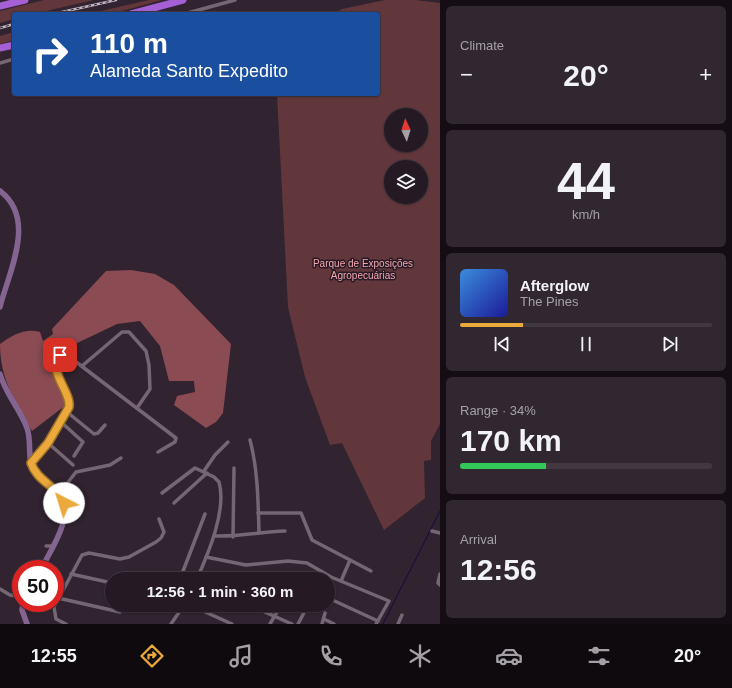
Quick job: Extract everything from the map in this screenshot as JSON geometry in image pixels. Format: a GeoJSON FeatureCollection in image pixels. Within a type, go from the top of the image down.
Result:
{"type":"FeatureCollection","features":[{"type":"Feature","properties":{"kind":"highway"},"geometry":{"type":"LineString","coordinates":[[3,6],[25,0]]}},
{"type":"Feature","properties":{"kind":"highway"},"geometry":{"type":"LineString","coordinates":[[138,12],[183,0]]}},
{"type":"Feature","properties":{"kind":"highway"},"geometry":{"type":"LineString","coordinates":[[0,48],[12,45]]}},
{"type":"Feature","properties":{"kind":"main road"},"geometry":{"type":"LineString","coordinates":[[0,191],[7,197],[16,213],[20,231],[0,307]]}},
{"type":"Feature","properties":{"kind":"main road"},"geometry":{"type":"LineString","coordinates":[[0,374],[5,390],[28,430],[31,463],[34,472],[58,494],[65,503],[65,517],[44,560]]}},
{"type":"Feature","properties":{"kind":"main road"},"geometry":{"type":"LineString","coordinates":[[23,612],[27,624]]}},
{"type":"Feature","properties":{"kind":"street"},"geometry":{"type":"LineString","coordinates":[[3,6],[16,0]]}},
{"type":"Feature","properties":{"kind":"street"},"geometry":{"type":"LineString","coordinates":[[191,12],[235,0]]}},
{"type":"Feature","properties":{"kind":"street"},"geometry":{"type":"LineString","coordinates":[[0,62],[12,59]]}},
{"type":"Feature","properties":{"kind":"street"},"geometry":{"type":"LineString","coordinates":[[82,366],[122,332],[129,332],[146,351],[149,366],[150,389],[137,408]]}},
{"type":"Feature","properties":{"kind":"street"},"geometry":{"type":"LineString","coordinates":[[31,463],[48,443],[67,412],[69,401],[58,380],[55,360],[57,357],[65,354],[176,438],[175,442],[158,452]]}},
{"type":"Feature","properties":{"kind":"street"},"geometry":{"type":"LineString","coordinates":[[67,412],[94,434],[98,433],[105,425]]}},
{"type":"Feature","properties":{"kind":"street"},"geometry":{"type":"LineString","coordinates":[[61,422],[83,442],[74,456]]}},
{"type":"Feature","properties":{"kind":"street"},"geometry":{"type":"LineString","coordinates":[[250,440],[254,456],[259,532]]}},
{"type":"Feature","properties":{"kind":"street"},"geometry":{"type":"LineString","coordinates":[[174,503],[205,472],[215,455],[228,442]]}},
{"type":"Feature","properties":{"kind":"street"},"geometry":{"type":"LineString","coordinates":[[48,443],[73,465]]}},
{"type":"Feature","properties":{"kind":"street"},"geometry":{"type":"LineString","coordinates":[[58,494],[76,472],[110,465],[121,458]]}},
{"type":"Feature","properties":{"kind":"street"},"geometry":{"type":"LineString","coordinates":[[162,493],[194,468],[205,472],[219,482],[220,507],[214,536],[200,572]]}},
{"type":"Feature","properties":{"kind":"street"},"geometry":{"type":"LineString","coordinates":[[232,537],[234,468]]}},
{"type":"Feature","properties":{"kind":"street"},"geometry":{"type":"LineString","coordinates":[[258,513],[301,513],[312,540],[371,572]]}},
{"type":"Feature","properties":{"kind":"street"},"geometry":{"type":"LineString","coordinates":[[183,572],[205,514]]}},
{"type":"Feature","properties":{"kind":"street"},"geometry":{"type":"LineString","coordinates":[[58,517],[65,517]]}},
{"type":"Feature","properties":{"kind":"street"},"geometry":{"type":"LineString","coordinates":[[64,587],[82,555],[89,553],[125,558],[156,542],[161,538],[164,532],[159,518]]}},
{"type":"Feature","properties":{"kind":"street"},"geometry":{"type":"LineString","coordinates":[[214,536],[246,536],[259,532],[285,530]]}},
{"type":"Feature","properties":{"kind":"street"},"geometry":{"type":"LineString","coordinates":[[432,531],[440,534]]}},
{"type":"Feature","properties":{"kind":"street"},"geometry":{"type":"LineString","coordinates":[[46,546],[52,546]]}},
{"type":"Feature","properties":{"kind":"street"},"geometry":{"type":"LineString","coordinates":[[206,557],[246,565],[299,562],[311,565],[328,576],[389,601],[377,622],[335,601]]}},
{"type":"Feature","properties":{"kind":"street"},"geometry":{"type":"LineString","coordinates":[[341,581],[350,560]]}},
{"type":"Feature","properties":{"kind":"street"},"geometry":{"type":"LineString","coordinates":[[71,574],[105,581]]}},
{"type":"Feature","properties":{"kind":"street"},"geometry":{"type":"LineString","coordinates":[[440,574],[438,583],[440,585]]}},
{"type":"Feature","properties":{"kind":"street"},"geometry":{"type":"LineString","coordinates":[[0,589],[12,595]]}},
{"type":"Feature","properties":{"kind":"street"},"geometry":{"type":"LineString","coordinates":[[64,599],[105,609]]}},
{"type":"Feature","properties":{"kind":"street"},"geometry":{"type":"LineString","coordinates":[[54,612],[57,620],[66,624]]}},
{"type":"Feature","properties":{"kind":"street"},"geometry":{"type":"LineString","coordinates":[[171,624],[179,612]]}},
{"type":"Feature","properties":{"kind":"street"},"geometry":{"type":"LineString","coordinates":[[205,612],[232,624]]}},
{"type":"Feature","properties":{"kind":"street"},"geometry":{"type":"LineString","coordinates":[[264,612],[292,624]]}},
{"type":"Feature","properties":{"kind":"street"},"geometry":{"type":"LineString","coordinates":[[270,624],[277,612]]}},
{"type":"Feature","properties":{"kind":"street"},"geometry":{"type":"LineString","coordinates":[[298,624],[304,612]]}},
{"type":"Feature","properties":{"kind":"street"},"geometry":{"type":"LineString","coordinates":[[322,624],[325,613]]}},
{"type":"Feature","properties":{"kind":"street"},"geometry":{"type":"LineString","coordinates":[[398,624],[402,615]]}},
{"type":"Feature","properties":{"kind":"street"},"geometry":{"type":"LineString","coordinates":[[324,619],[334,624]]}},
{"type":"Feature","properties":{"kind":"green space"},"geometry":{"type":"Polygon","coordinates":[[[44,0],[94,0],[42,12],[12,12],[12,20],[0,23],[0,11],[44,0]]]}},
{"type":"Feature","properties":{"kind":"green space"},"geometry":{"type":"Polygon","coordinates":[[[149,0],[162,0],[118,12],[97,12],[149,0]]]}},
{"type":"Feature","properties":{"kind":"green space","name":"Parque de Exposições Agropecuárias"},"geometry":{"type":"Polygon","coordinates":[[[385,0],[415,0],[440,3],[440,424],[431,441],[431,460],[424,461],[425,498],[384,530],[342,443],[330,445],[305,377],[288,307],[277,96],[380,96],[380,12],[337,12],[342,9],[385,0]]]}},
{"type":"Feature","properties":{"kind":"green space"},"geometry":{"type":"Polygon","coordinates":[[[12,33],[12,41],[0,44],[0,36],[12,33]]]}},
{"type":"Feature","properties":{"kind":"shaded area"},"geometry":{"type":"Polygon","coordinates":[[[131,270],[155,274],[174,285],[231,344],[223,413],[216,422],[206,428],[174,405],[177,396],[195,392],[194,381],[169,381],[160,346],[140,321],[117,324],[50,356],[57,382],[66,401],[66,405],[32,431],[14,400],[10,390],[3,368],[0,344],[14,335],[29,331],[40,332],[43,341],[53,334],[52,329],[106,271],[131,270]]]}},
{"type":"Feature","properties":{"kind":"waterway"},"geometry":{"type":"LineString","coordinates":[[383,624],[440,511]]}},
{"type":"Feature","properties":{"kind":"railway"},"geometry":{"type":"LineString","coordinates":[[62,12],[116,0]]}},
{"type":"Feature","properties":{"kind":"railway"},"geometry":{"type":"LineString","coordinates":[[0,28],[12,25]]}},
{"type":"Feature","properties":{"kind":"route"},"geometry":{"type":"LineString","coordinates":[[60,355],[55,360],[55,367],[60,383],[70,403],[69,407],[48,443],[31,463],[34,472],[58,494],[64,503]]}}]}
